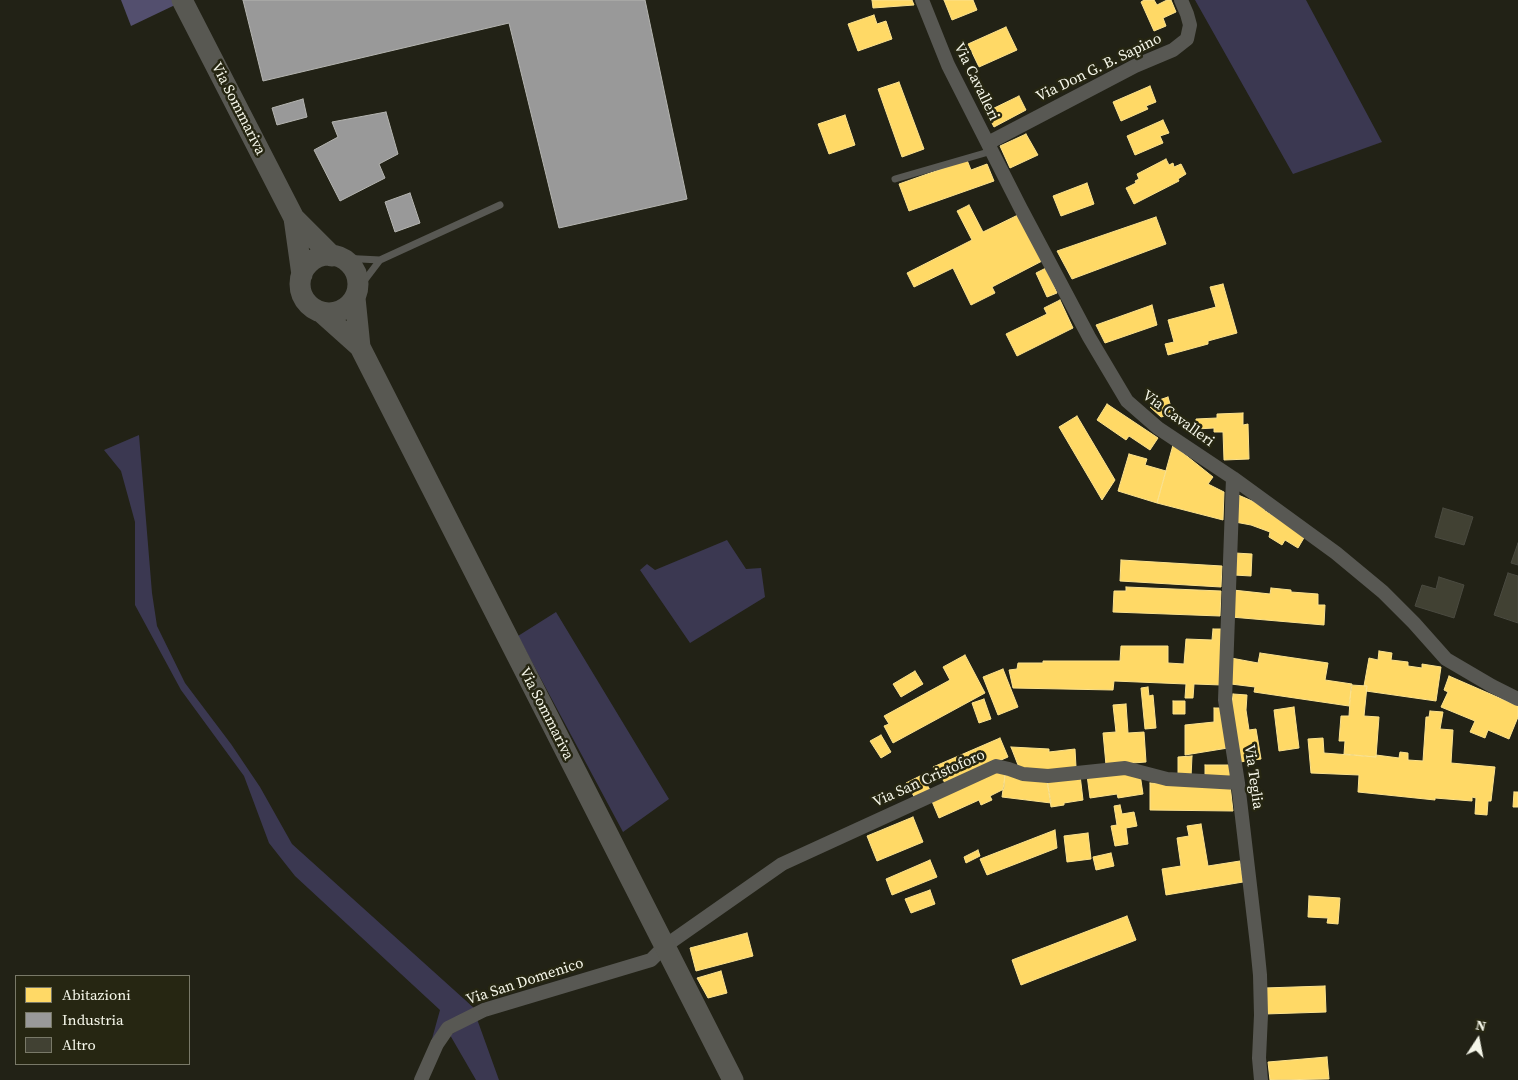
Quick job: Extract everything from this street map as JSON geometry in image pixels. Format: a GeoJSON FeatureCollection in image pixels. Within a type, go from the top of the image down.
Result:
{"type":"FeatureCollection","features":[{"type":"Feature","properties":{"kind":"main road","name":"Via Sommariva"},"geometry":{"type":"LineString","coordinates":[[182,0],[294,218],[302,275]]}},
{"type":"Feature","properties":{"kind":"main road","name":"Via Sommariva"},"geometry":{"type":"LineString","coordinates":[[294,218],[336,257]]}},
{"type":"Feature","properties":{"kind":"main road"},"geometry":{"type":"LineString","coordinates":[[322,256],[336,257],[349,263],[355,271],[358,280],[356,294],[349,306],[341,311],[322,313],[314,309],[302,294],[300,285],[302,275],[306,267],[314,260],[322,256]]}},
{"type":"Feature","properties":{"kind":"main road","name":"Via Sommariva"},"geometry":{"type":"LineString","coordinates":[[356,294],[360,347]]}},
{"type":"Feature","properties":{"kind":"main road","name":"Via Sommariva"},"geometry":{"type":"LineString","coordinates":[[322,313],[360,347],[733,1080]]}},
{"type":"Feature","properties":{"kind":"street","name":"Via Cavalleri"},"geometry":{"type":"LineString","coordinates":[[922,0],[948,65],[1020,207],[1089,337],[1127,401],[1158,428],[1233,478],[1336,553],[1383,592],[1414,622],[1446,659],[1518,699]]}},
{"type":"Feature","properties":{"kind":"street","name":"Via Don G. B. Sapino"},"geometry":{"type":"LineString","coordinates":[[990,147],[1135,66],[1173,50],[1187,38],[1190,25],[1180,0]]}},
{"type":"Feature","properties":{"kind":"street","name":"Via Teglia"},"geometry":{"type":"LineString","coordinates":[[1233,478],[1225,700],[1238,783],[1260,975],[1260,1080]]}},
{"type":"Feature","properties":{"kind":"street","name":"Via San Cristoforo"},"geometry":{"type":"LineString","coordinates":[[665,946],[782,864],[996,766],[1009,768],[1022,774],[1048,776],[1125,768],[1167,778],[1238,783]]}},
{"type":"Feature","properties":{"kind":"street","name":"Via San Domenico"},"geometry":{"type":"LineString","coordinates":[[421,1080],[437,1044],[448,1028],[455,1024],[484,1010],[651,960],[665,946]]}},
{"type":"Feature","properties":{"kind":"lane"},"geometry":{"type":"LineString","coordinates":[[894,179],[990,147]]}},
{"type":"Feature","properties":{"kind":"lane"},"geometry":{"type":"LineString","coordinates":[[336,257],[380,260],[500,205]]}},
{"type":"Feature","properties":{"kind":"lane"},"geometry":{"type":"LineString","coordinates":[[356,294],[380,260]]}},
{"type":"Feature","properties":{"kind":"shaded area"},"geometry":{"type":"Polygon","coordinates":[[[121,0],[172,0],[175,5],[131,26],[121,0]]]}},
{"type":"Feature","properties":{"kind":"shaded area"},"geometry":{"type":"Polygon","coordinates":[[[1195,0],[1306,0],[1382,142],[1293,174],[1195,0]]]}},
{"type":"Feature","properties":{"kind":"shaded area"},"geometry":{"type":"Polygon","coordinates":[[[139,435],[152,593],[157,626],[185,683],[231,744],[260,787],[292,844],[474,1008],[427,1057],[440,1010],[295,876],[269,843],[244,776],[181,690],[135,605],[135,522],[121,471],[104,450],[139,435]]]}},
{"type":"Feature","properties":{"kind":"shaded area"},"geometry":{"type":"Polygon","coordinates":[[[727,540],[746,569],[761,568],[765,597],[690,643],[640,570],[647,564],[655,570],[727,540]]]}},
{"type":"Feature","properties":{"kind":"shaded area"},"geometry":{"type":"Polygon","coordinates":[[[556,612],[669,799],[623,832],[518,636],[556,612]]]}},
{"type":"Feature","properties":{"kind":"shaded area"},"geometry":{"type":"Polygon","coordinates":[[[477,1019],[499,1080],[476,1080],[450,1035],[477,1019]]]}},
{"type":"Feature","properties":{"kind":"building: Abitazioni"},"geometry":{"type":"Polygon","coordinates":[[[872,0],[912,0],[914,5],[873,8],[872,0]]]}},
{"type":"Feature","properties":{"kind":"building: Abitazioni"},"geometry":{"type":"Polygon","coordinates":[[[944,0],[973,0],[977,10],[952,20],[944,0]]]}},
{"type":"Feature","properties":{"kind":"building: Abitazioni"},"geometry":{"type":"Polygon","coordinates":[[[1144,0],[1154,0],[1157,5],[1171,0],[1176,12],[1163,18],[1166,26],[1154,31],[1141,2],[1144,0]]]}},
{"type":"Feature","properties":{"kind":"building: Abitazioni"},"geometry":{"type":"Polygon","coordinates":[[[874,15],[877,24],[886,21],[892,39],[858,51],[848,24],[874,15]]]}},
{"type":"Feature","properties":{"kind":"building: Abitazioni"},"geometry":{"type":"Polygon","coordinates":[[[1006,27],[1017,50],[979,67],[968,44],[1006,27]]]}},
{"type":"Feature","properties":{"kind":"building: Abitazioni"},"geometry":{"type":"Polygon","coordinates":[[[899,82],[924,149],[902,157],[878,89],[899,82]]]}},
{"type":"Feature","properties":{"kind":"building: Abitazioni"},"geometry":{"type":"Polygon","coordinates":[[[1150,86],[1156,102],[1146,106],[1148,109],[1121,121],[1113,102],[1150,86]]]}},
{"type":"Feature","properties":{"kind":"building: Abitazioni"},"geometry":{"type":"Polygon","coordinates":[[[1019,96],[1026,110],[994,127],[986,112],[1019,96]]]}},
{"type":"Feature","properties":{"kind":"building: Abitazioni"},"geometry":{"type":"Polygon","coordinates":[[[845,115],[855,145],[829,154],[818,124],[845,115]]]}},
{"type":"Feature","properties":{"kind":"building: Abitazioni"},"geometry":{"type":"Polygon","coordinates":[[[1163,120],[1169,133],[1160,136],[1163,143],[1135,155],[1127,136],[1163,120]]]}},
{"type":"Feature","properties":{"kind":"building: Abitazioni"},"geometry":{"type":"Polygon","coordinates":[[[1026,134],[1038,155],[1010,168],[1000,146],[1026,134]]]}},
{"type":"Feature","properties":{"kind":"building: Abitazioni"},"geometry":{"type":"Polygon","coordinates":[[[1166,159],[1169,165],[1173,163],[1174,167],[1181,164],[1186,174],[1178,179],[1179,181],[1134,204],[1126,188],[1136,183],[1135,181],[1139,179],[1137,174],[1166,159]]]}},
{"type":"Feature","properties":{"kind":"building: Abitazioni"},"geometry":{"type":"Polygon","coordinates":[[[967,160],[971,170],[987,164],[994,181],[909,211],[899,184],[967,160]]]}},
{"type":"Feature","properties":{"kind":"building: Abitazioni"},"geometry":{"type":"Polygon","coordinates":[[[1087,183],[1094,204],[1061,216],[1053,196],[1087,183]]]}},
{"type":"Feature","properties":{"kind":"building: Abitazioni"},"geometry":{"type":"Polygon","coordinates":[[[969,205],[983,232],[1020,214],[1044,260],[992,287],[995,293],[971,305],[953,268],[914,287],[907,273],[972,240],[957,211],[969,205]]]}},
{"type":"Feature","properties":{"kind":"building: Abitazioni"},"geometry":{"type":"Polygon","coordinates":[[[1156,217],[1166,244],[1072,279],[1057,251],[1156,217]]]}},
{"type":"Feature","properties":{"kind":"building: Abitazioni"},"geometry":{"type":"Polygon","coordinates":[[[1046,268],[1057,293],[1047,297],[1036,273],[1046,268]]]}},
{"type":"Feature","properties":{"kind":"building: Abitazioni"},"geometry":{"type":"Polygon","coordinates":[[[1223,284],[1237,333],[1208,341],[1208,344],[1168,355],[1165,344],[1174,342],[1168,320],[1216,307],[1210,287],[1223,284]]]}},
{"type":"Feature","properties":{"kind":"building: Abitazioni"},"geometry":{"type":"Polygon","coordinates":[[[1060,300],[1073,328],[1017,356],[1006,334],[1047,314],[1044,308],[1060,300]]]}},
{"type":"Feature","properties":{"kind":"building: Abitazioni"},"geometry":{"type":"Polygon","coordinates":[[[1152,305],[1157,325],[1105,343],[1096,325],[1152,305]]]}},
{"type":"Feature","properties":{"kind":"building: Abitazioni"},"geometry":{"type":"Polygon","coordinates":[[[1168,397],[1173,414],[1161,417],[1150,407],[1160,405],[1159,400],[1168,397]]]}},
{"type":"Feature","properties":{"kind":"building: Abitazioni"},"geometry":{"type":"Polygon","coordinates":[[[1107,404],[1158,438],[1150,450],[1129,436],[1126,440],[1097,420],[1107,404]]]}},
{"type":"Feature","properties":{"kind":"building: Abitazioni"},"geometry":{"type":"Polygon","coordinates":[[[1243,413],[1243,425],[1248,424],[1249,459],[1224,460],[1223,432],[1214,432],[1214,428],[1196,429],[1196,419],[1217,418],[1217,414],[1243,413]]]}},
{"type":"Feature","properties":{"kind":"building: Abitazioni"},"geometry":{"type":"Polygon","coordinates":[[[1077,416],[1115,480],[1102,500],[1059,427],[1077,416]]]}},
{"type":"Feature","properties":{"kind":"building: Abitazioni"},"geometry":{"type":"Polygon","coordinates":[[[1173,445],[1213,477],[1208,484],[1224,492],[1223,520],[1157,503],[1173,445]]]}},
{"type":"Feature","properties":{"kind":"building: Abitazioni"},"geometry":{"type":"Polygon","coordinates":[[[1129,454],[1147,459],[1145,465],[1166,471],[1157,503],[1118,491],[1129,454]]]}},
{"type":"Feature","properties":{"kind":"building: Abitazioni"},"geometry":{"type":"Polygon","coordinates":[[[1236,494],[1266,507],[1264,510],[1305,536],[1298,548],[1285,540],[1282,545],[1269,537],[1270,532],[1251,525],[1235,522],[1236,494]]]}},
{"type":"Feature","properties":{"kind":"building: Abitazioni"},"geometry":{"type":"Polygon","coordinates":[[[1235,553],[1252,554],[1251,576],[1234,575],[1235,553]]]}},
{"type":"Feature","properties":{"kind":"building: Abitazioni"},"geometry":{"type":"Polygon","coordinates":[[[1121,560],[1222,566],[1221,587],[1120,581],[1121,560]]]}},
{"type":"Feature","properties":{"kind":"building: Abitazioni"},"geometry":{"type":"Polygon","coordinates":[[[1126,587],[1221,591],[1220,616],[1113,612],[1114,591],[1126,591],[1126,587]]]}},
{"type":"Feature","properties":{"kind":"building: Abitazioni"},"geometry":{"type":"Polygon","coordinates":[[[1271,588],[1318,594],[1318,605],[1325,605],[1324,625],[1231,617],[1233,590],[1270,594],[1271,588]]]}},
{"type":"Feature","properties":{"kind":"building: Abitazioni"},"geometry":{"type":"Polygon","coordinates":[[[1213,629],[1223,629],[1222,685],[1194,684],[1193,698],[1185,698],[1186,684],[1114,681],[1113,690],[1013,688],[1009,670],[1017,669],[1018,663],[1043,663],[1043,661],[1120,661],[1121,646],[1168,646],[1168,663],[1184,664],[1186,639],[1212,640],[1213,629]]]}},
{"type":"Feature","properties":{"kind":"building: Abitazioni"},"geometry":{"type":"Polygon","coordinates":[[[1379,651],[1392,653],[1391,660],[1408,662],[1408,666],[1422,668],[1422,664],[1441,667],[1436,701],[1366,691],[1367,686],[1364,686],[1369,658],[1378,660],[1379,651]]]}},
{"type":"Feature","properties":{"kind":"building: Abitazioni"},"geometry":{"type":"Polygon","coordinates":[[[1260,653],[1328,663],[1325,680],[1352,684],[1349,706],[1254,692],[1255,687],[1231,684],[1231,658],[1258,663],[1260,653]]]}},
{"type":"Feature","properties":{"kind":"building: Abitazioni"},"geometry":{"type":"Polygon","coordinates":[[[965,655],[985,693],[893,743],[884,726],[889,724],[884,716],[950,680],[943,667],[965,655]]]}},
{"type":"Feature","properties":{"kind":"building: Abitazioni"},"geometry":{"type":"Polygon","coordinates":[[[1003,669],[1018,707],[998,715],[983,677],[1003,669]]]}},
{"type":"Feature","properties":{"kind":"building: Abitazioni"},"geometry":{"type":"Polygon","coordinates":[[[915,671],[923,684],[901,697],[893,684],[915,671]]]}},
{"type":"Feature","properties":{"kind":"building: Abitazioni"},"geometry":{"type":"Polygon","coordinates":[[[1449,676],[1518,706],[1518,717],[1509,739],[1488,730],[1485,738],[1470,732],[1475,721],[1441,707],[1448,692],[1444,690],[1449,676]]]}},
{"type":"Feature","properties":{"kind":"building: Abitazioni"},"geometry":{"type":"Polygon","coordinates":[[[1351,685],[1367,686],[1364,716],[1379,717],[1376,757],[1344,754],[1345,741],[1339,741],[1341,716],[1349,716],[1351,685]]]}},
{"type":"Feature","properties":{"kind":"building: Abitazioni"},"geometry":{"type":"Polygon","coordinates":[[[1148,687],[1149,696],[1153,695],[1156,728],[1145,729],[1141,688],[1148,687]]]}},
{"type":"Feature","properties":{"kind":"building: Abitazioni"},"geometry":{"type":"Polygon","coordinates":[[[1233,694],[1247,695],[1246,710],[1249,730],[1256,729],[1261,759],[1240,762],[1231,712],[1233,694]]]}},
{"type":"Feature","properties":{"kind":"building: Abitazioni"},"geometry":{"type":"Polygon","coordinates":[[[984,699],[991,719],[979,723],[972,703],[984,699]]]}},
{"type":"Feature","properties":{"kind":"building: Abitazioni"},"geometry":{"type":"Polygon","coordinates":[[[1173,701],[1185,701],[1185,714],[1173,714],[1173,701]]]}},
{"type":"Feature","properties":{"kind":"building: Abitazioni"},"geometry":{"type":"Polygon","coordinates":[[[1126,704],[1128,733],[1144,732],[1146,762],[1106,765],[1103,733],[1116,732],[1113,705],[1126,704]]]}},
{"type":"Feature","properties":{"kind":"building: Abitazioni"},"geometry":{"type":"Polygon","coordinates":[[[1294,707],[1299,748],[1279,751],[1274,710],[1294,707]]]}},
{"type":"Feature","properties":{"kind":"building: Abitazioni"},"geometry":{"type":"Polygon","coordinates":[[[1214,708],[1223,708],[1228,748],[1185,755],[1185,725],[1214,722],[1214,708]]]}},
{"type":"Feature","properties":{"kind":"building: Abitazioni"},"geometry":{"type":"Polygon","coordinates":[[[1430,711],[1443,712],[1440,729],[1453,730],[1451,763],[1495,767],[1491,801],[1488,801],[1487,815],[1475,814],[1476,798],[1472,797],[1472,801],[1435,798],[1435,800],[1358,792],[1359,775],[1311,773],[1308,739],[1323,738],[1324,753],[1399,758],[1400,752],[1408,753],[1408,760],[1423,761],[1426,717],[1429,717],[1430,711]]]}},
{"type":"Feature","properties":{"kind":"building: Abitazioni"},"geometry":{"type":"Polygon","coordinates":[[[881,735],[891,752],[881,758],[870,741],[881,735]]]}},
{"type":"Feature","properties":{"kind":"building: Abitazioni"},"geometry":{"type":"Polygon","coordinates":[[[1000,738],[1008,757],[946,784],[933,767],[1000,738]]]}},
{"type":"Feature","properties":{"kind":"building: Abitazioni"},"geometry":{"type":"Polygon","coordinates":[[[1011,747],[1049,749],[1049,752],[1075,749],[1076,767],[1051,771],[1027,771],[1018,765],[1011,747]]]}},
{"type":"Feature","properties":{"kind":"building: Abitazioni"},"geometry":{"type":"Polygon","coordinates":[[[1192,756],[1191,777],[1178,777],[1178,757],[1192,756]]]}},
{"type":"Feature","properties":{"kind":"building: Abitazioni"},"geometry":{"type":"Polygon","coordinates":[[[1205,765],[1229,765],[1231,777],[1205,778],[1205,765]]]}},
{"type":"Feature","properties":{"kind":"building: Abitazioni"},"geometry":{"type":"Polygon","coordinates":[[[996,770],[1005,771],[1004,789],[990,796],[992,800],[981,805],[979,800],[939,818],[931,799],[996,770]]]}},
{"type":"Feature","properties":{"kind":"building: Abitazioni"},"geometry":{"type":"Polygon","coordinates":[[[1140,774],[1143,794],[1118,798],[1117,794],[1090,798],[1087,775],[1140,774]]]}},
{"type":"Feature","properties":{"kind":"building: Abitazioni"},"geometry":{"type":"Polygon","coordinates":[[[922,775],[930,790],[915,798],[906,783],[922,775]]]}},
{"type":"Feature","properties":{"kind":"building: Abitazioni"},"geometry":{"type":"Polygon","coordinates":[[[1005,775],[1047,780],[1051,803],[1002,797],[1005,775]]]}},
{"type":"Feature","properties":{"kind":"building: Abitazioni"},"geometry":{"type":"Polygon","coordinates":[[[1080,775],[1083,800],[1051,807],[1047,780],[1080,775]]]}},
{"type":"Feature","properties":{"kind":"building: Abitazioni"},"geometry":{"type":"Polygon","coordinates":[[[1150,783],[1230,785],[1233,811],[1150,810],[1150,783]]]}},
{"type":"Feature","properties":{"kind":"building: Abitazioni"},"geometry":{"type":"Polygon","coordinates":[[[1514,792],[1518,792],[1518,807],[1513,807],[1514,792]]]}},
{"type":"Feature","properties":{"kind":"building: Abitazioni"},"geometry":{"type":"Polygon","coordinates":[[[1120,805],[1122,814],[1134,812],[1137,826],[1126,828],[1128,844],[1115,846],[1111,826],[1117,825],[1114,806],[1120,805]]]}},
{"type":"Feature","properties":{"kind":"building: Abitazioni"},"geometry":{"type":"Polygon","coordinates":[[[913,817],[923,842],[877,861],[867,836],[913,817]]]}},
{"type":"Feature","properties":{"kind":"building: Abitazioni"},"geometry":{"type":"Polygon","coordinates":[[[1201,824],[1208,866],[1240,861],[1243,882],[1166,895],[1162,869],[1181,866],[1177,838],[1189,836],[1187,826],[1201,824]]]}},
{"type":"Feature","properties":{"kind":"building: Abitazioni"},"geometry":{"type":"Polygon","coordinates":[[[1055,830],[1057,848],[987,875],[980,859],[1055,830]]]}},
{"type":"Feature","properties":{"kind":"building: Abitazioni"},"geometry":{"type":"Polygon","coordinates":[[[1088,833],[1091,859],[1067,862],[1064,836],[1088,833]]]}},
{"type":"Feature","properties":{"kind":"building: Abitazioni"},"geometry":{"type":"Polygon","coordinates":[[[978,850],[980,856],[966,863],[964,857],[978,850]]]}},
{"type":"Feature","properties":{"kind":"building: Abitazioni"},"geometry":{"type":"Polygon","coordinates":[[[1111,853],[1114,866],[1096,870],[1093,857],[1111,853]]]}},
{"type":"Feature","properties":{"kind":"building: Abitazioni"},"geometry":{"type":"Polygon","coordinates":[[[930,860],[937,877],[892,895],[886,879],[930,860]]]}},
{"type":"Feature","properties":{"kind":"building: Abitazioni"},"geometry":{"type":"Polygon","coordinates":[[[930,890],[935,904],[911,913],[905,899],[930,890]]]}},
{"type":"Feature","properties":{"kind":"building: Abitazioni"},"geometry":{"type":"Polygon","coordinates":[[[1309,896],[1340,898],[1338,924],[1327,923],[1328,918],[1308,917],[1309,896]]]}},
{"type":"Feature","properties":{"kind":"building: Abitazioni"},"geometry":{"type":"Polygon","coordinates":[[[1127,916],[1136,940],[1021,985],[1012,960],[1127,916]]]}},
{"type":"Feature","properties":{"kind":"building: Abitazioni"},"geometry":{"type":"Polygon","coordinates":[[[747,933],[753,956],[696,971],[690,948],[747,933]]]}},
{"type":"Feature","properties":{"kind":"building: Abitazioni"},"geometry":{"type":"Polygon","coordinates":[[[721,971],[727,993],[708,998],[697,978],[721,971]]]}},
{"type":"Feature","properties":{"kind":"building: Abitazioni"},"geometry":{"type":"Polygon","coordinates":[[[1325,986],[1326,1012],[1265,1014],[1264,988],[1325,986]]]}},
{"type":"Feature","properties":{"kind":"building: Abitazioni"},"geometry":{"type":"Polygon","coordinates":[[[1327,1057],[1329,1079],[1270,1080],[1268,1062],[1327,1057]]]}},
{"type":"Feature","properties":{"kind":"building: Industria"},"geometry":{"type":"Polygon","coordinates":[[[243,0],[645,0],[687,199],[559,228],[509,23],[263,81],[243,0]]]}},
{"type":"Feature","properties":{"kind":"building: Industria"},"geometry":{"type":"Polygon","coordinates":[[[303,99],[307,117],[277,125],[272,108],[303,99]]]}},
{"type":"Feature","properties":{"kind":"building: Industria"},"geometry":{"type":"Polygon","coordinates":[[[386,112],[398,154],[379,164],[385,178],[340,201],[314,150],[338,137],[332,122],[386,112]]]}},
{"type":"Feature","properties":{"kind":"building: Industria"},"geometry":{"type":"Polygon","coordinates":[[[410,193],[420,223],[395,232],[385,202],[410,193]]]}},
{"type":"Feature","properties":{"kind":"building: Altro"},"geometry":{"type":"Polygon","coordinates":[[[1443,508],[1473,517],[1464,545],[1435,537],[1443,508]]]}},
{"type":"Feature","properties":{"kind":"building: Altro"},"geometry":{"type":"Polygon","coordinates":[[[1518,543],[1518,565],[1511,563],[1518,543]]]}},
{"type":"Feature","properties":{"kind":"building: Altro"},"geometry":{"type":"Polygon","coordinates":[[[1508,573],[1518,576],[1518,623],[1494,615],[1508,573]]]}},
{"type":"Feature","properties":{"kind":"building: Altro"},"geometry":{"type":"Polygon","coordinates":[[[1439,577],[1464,585],[1454,618],[1415,606],[1422,585],[1436,589],[1439,577]]]}}]}
